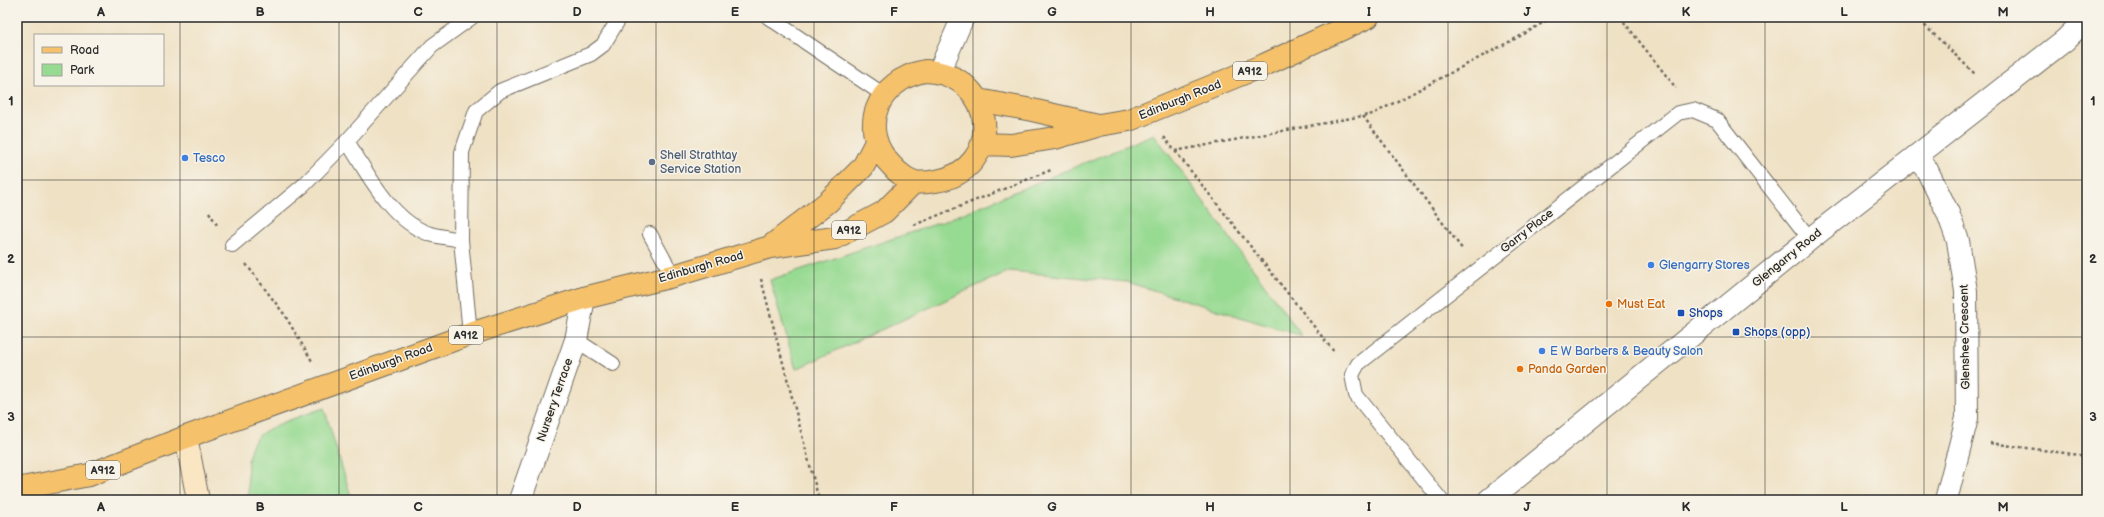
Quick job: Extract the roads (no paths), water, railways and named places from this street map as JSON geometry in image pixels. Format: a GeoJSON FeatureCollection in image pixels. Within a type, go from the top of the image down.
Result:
{"type":"FeatureCollection","features":[{"type":"Feature","properties":{"kind":"main road","name":"Edinburgh Road"},"geometry":{"type":"LineString","coordinates":[[982,144],[1019,144],[1055,138],[1099,125],[1129,120],[1147,114],[1264,65],[1368,17]]}},
{"type":"Feature","properties":{"kind":"main road"},"geometry":{"type":"LineString","coordinates":[[925,71],[939,72],[958,79],[969,88],[978,100],[983,114],[985,129],[982,144],[973,159],[961,171],[946,179],[914,182],[896,170],[884,158],[876,142],[874,126],[876,109],[884,95],[896,82],[912,74],[925,71]]}},
{"type":"Feature","properties":{"kind":"main road","name":"Edinburgh Road"},"geometry":{"type":"LineString","coordinates":[[978,100],[1099,125]]}},
{"type":"Feature","properties":{"kind":"main road","name":"Edinburgh Road"},"geometry":{"type":"LineString","coordinates":[[761,250],[828,202],[864,167],[876,142]]}},
{"type":"Feature","properties":{"kind":"main road","name":"Edinburgh Road"},"geometry":{"type":"LineString","coordinates":[[17,488],[89,476],[186,437],[470,334],[584,298],[673,276],[761,250],[835,238],[884,212],[914,182]]}},
{"type":"Feature","properties":{"kind":"street"},"geometry":{"type":"LineString","coordinates":[[939,72],[963,17]]}},
{"type":"Feature","properties":{"kind":"street","name":"Glengarry Road"},"geometry":{"type":"LineString","coordinates":[[1489,500],[1810,239],[2065,40],[2087,18]]}},
{"type":"Feature","properties":{"kind":"street","name":"Glenshee Crescent"},"geometry":{"type":"LineString","coordinates":[[1917,157],[1927,170],[1941,198],[1958,241],[1966,292],[1967,418],[1946,500]]}},
{"type":"Feature","properties":{"kind":"street","name":"Nursery Terrace"},"geometry":{"type":"LineString","coordinates":[[520,500],[576,340],[584,298]]}},
{"type":"Feature","properties":{"kind":"street"},"geometry":{"type":"LineString","coordinates":[[186,437],[198,500]]}},
{"type":"Feature","properties":{"kind":"lane"},"geometry":{"type":"LineString","coordinates":[[232,245],[304,185],[347,141],[432,46],[472,17]]}},
{"type":"Feature","properties":{"kind":"lane"},"geometry":{"type":"LineString","coordinates":[[470,334],[461,240],[462,152],[476,111],[500,91],[591,54],[603,45],[620,17]]}},
{"type":"Feature","properties":{"kind":"lane"},"geometry":{"type":"LineString","coordinates":[[768,17],[884,95]]}},
{"type":"Feature","properties":{"kind":"lane","name":"Garry Place"},"geometry":{"type":"LineString","coordinates":[[1441,500],[1356,395],[1352,375],[1358,364],[1678,113],[1693,110],[1717,120],[1810,239]]}},
{"type":"Feature","properties":{"kind":"lane"},"geometry":{"type":"LineString","coordinates":[[347,141],[377,190],[407,221],[429,234],[461,240]]}},
{"type":"Feature","properties":{"kind":"lane"},"geometry":{"type":"LineString","coordinates":[[650,234],[673,276]]}},
{"type":"Feature","properties":{"kind":"lane"},"geometry":{"type":"LineString","coordinates":[[576,340],[613,364]]}},
{"type":"Feature","properties":{"kind":"place","name":"Tesco"},"geometry":{"type":"Point","coordinates":[185,158]}},
{"type":"Feature","properties":{"kind":"place","name":"Shell Strathtay Service Station"},"geometry":{"type":"Point","coordinates":[652,162]}},
{"type":"Feature","properties":{"kind":"place","name":"Glengarry Stores"},"geometry":{"type":"Point","coordinates":[1651,265]}},
{"type":"Feature","properties":{"kind":"place","name":"Must Eat"},"geometry":{"type":"Point","coordinates":[1609,304]}},
{"type":"Feature","properties":{"kind":"place","name":"Shops"},"geometry":{"type":"Point","coordinates":[1681,313]}},
{"type":"Feature","properties":{"kind":"place","name":"Shops (opp)"},"geometry":{"type":"Point","coordinates":[1736,332]}},
{"type":"Feature","properties":{"kind":"place","name":"E W Barbers & Beauty Salon"},"geometry":{"type":"Point","coordinates":[1542,351]}},
{"type":"Feature","properties":{"kind":"place","name":"Panda Garden"},"geometry":{"type":"Point","coordinates":[1520,369]}}]}
